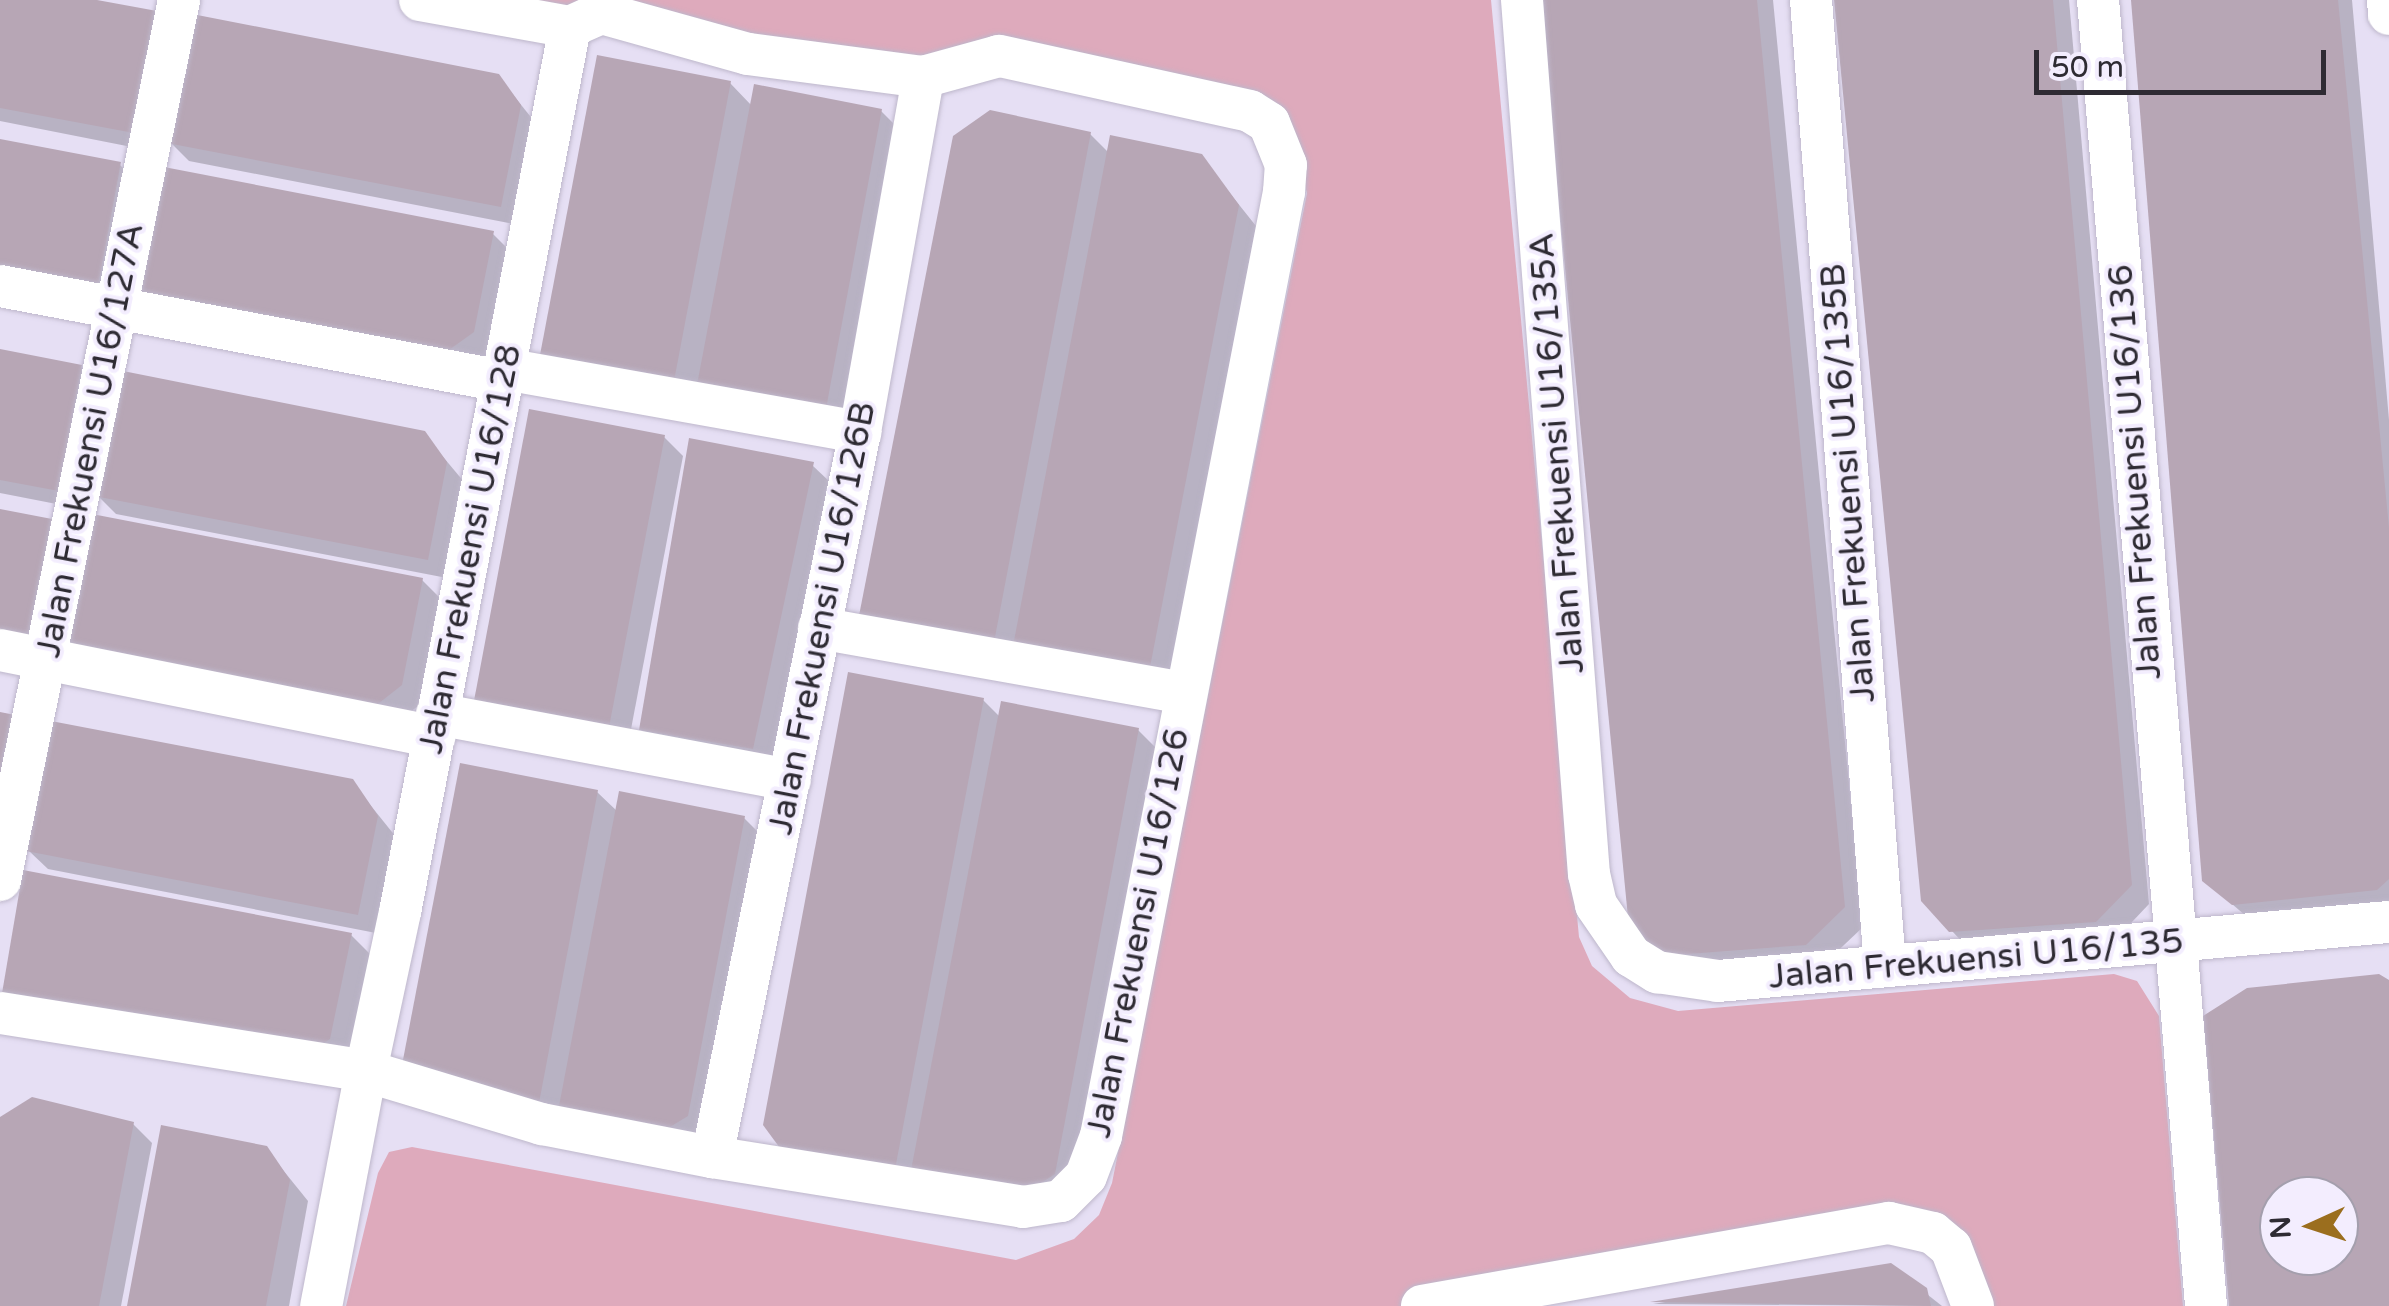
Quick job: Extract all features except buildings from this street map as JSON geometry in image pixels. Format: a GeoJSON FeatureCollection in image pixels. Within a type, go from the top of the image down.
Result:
{"type":"FeatureCollection","features":[{"type":"Feature","properties":{"kind":"street","name":"Jalan Frekuensi U16/127A"},"geometry":{"type":"LineString","coordinates":[[0,880],[120,307],[178,0]]}},
{"type":"Feature","properties":{"kind":"street"},"geometry":{"type":"LineString","coordinates":[[420,0],[570,27],[601,13],[748,54],[923,77]]}},
{"type":"Feature","properties":{"kind":"street","name":"Jalan Frekuensi U16/135A"},"geometry":{"type":"LineString","coordinates":[[1522,0],[1596,905]]}},
{"type":"Feature","properties":{"kind":"street","name":"Jalan Frekuensi U16/135B"},"geometry":{"type":"LineString","coordinates":[[1811,0],[1885,966]]}},
{"type":"Feature","properties":{"kind":"street","name":"Jalan Frekuensi U16/136"},"geometry":{"type":"LineString","coordinates":[[2098,0],[2172,944],[2206,1306]]}},
{"type":"Feature","properties":{"kind":"street"},"geometry":{"type":"LineString","coordinates":[[2388,0],[2389,14]]}},
{"type":"Feature","properties":{"kind":"street","name":"Jalan Frekuensi U16/128"},"geometry":{"type":"LineString","coordinates":[[321,1306],[570,27]]}},
{"type":"Feature","properties":{"kind":"street","name":"Jalan Frekuensi U16/126"},"geometry":{"type":"LineString","coordinates":[[0,1013],[366,1070],[542,1124],[712,1157],[1022,1208],[1061,1201],[1075,1190],[1101,1136],[1284,192],[1279,141],[1268,123],[1250,111],[999,56],[923,77]]}},
{"type":"Feature","properties":{"kind":"street","name":"Jalan Frekuensi U16/126B"},"geometry":{"type":"LineString","coordinates":[[712,1157],[860,432],[923,77]]}},
{"type":"Feature","properties":{"kind":"street"},"geometry":{"type":"LineString","coordinates":[[0,286],[504,375],[860,432]]}},
{"type":"Feature","properties":{"kind":"street"},"geometry":{"type":"LineString","coordinates":[[819,628],[1185,693]]}},
{"type":"Feature","properties":{"kind":"street"},"geometry":{"type":"LineString","coordinates":[[0,650],[435,725],[790,780]]}},
{"type":"Feature","properties":{"kind":"street","name":"Jalan Frekuensi U16/135"},"geometry":{"type":"LineString","coordinates":[[1596,905],[1631,956],[1687,980],[2172,944],[2389,922]]}},
{"type":"Feature","properties":{"kind":"street"},"geometry":{"type":"LineString","coordinates":[[1422,1306],[1888,1223],[1933,1233],[1951,1248],[1973,1306]]}},
{"type":"Feature","properties":{"kind":"shaded area"},"geometry":{"type":"Polygon","coordinates":[[[460,0],[1491,0],[1579,937],[1592,966],[1630,998],[1678,1011],[2114,974],[2137,981],[2159,1016],[2183,1306],[1983,1306],[1898,1226],[1430,1306],[346,1306],[378,1173],[389,1152],[412,1147],[1016,1260],[1074,1239],[1099,1215],[1112,1183],[1307,193],[1296,151],[1020,43],[923,79],[460,0]]]}}]}
